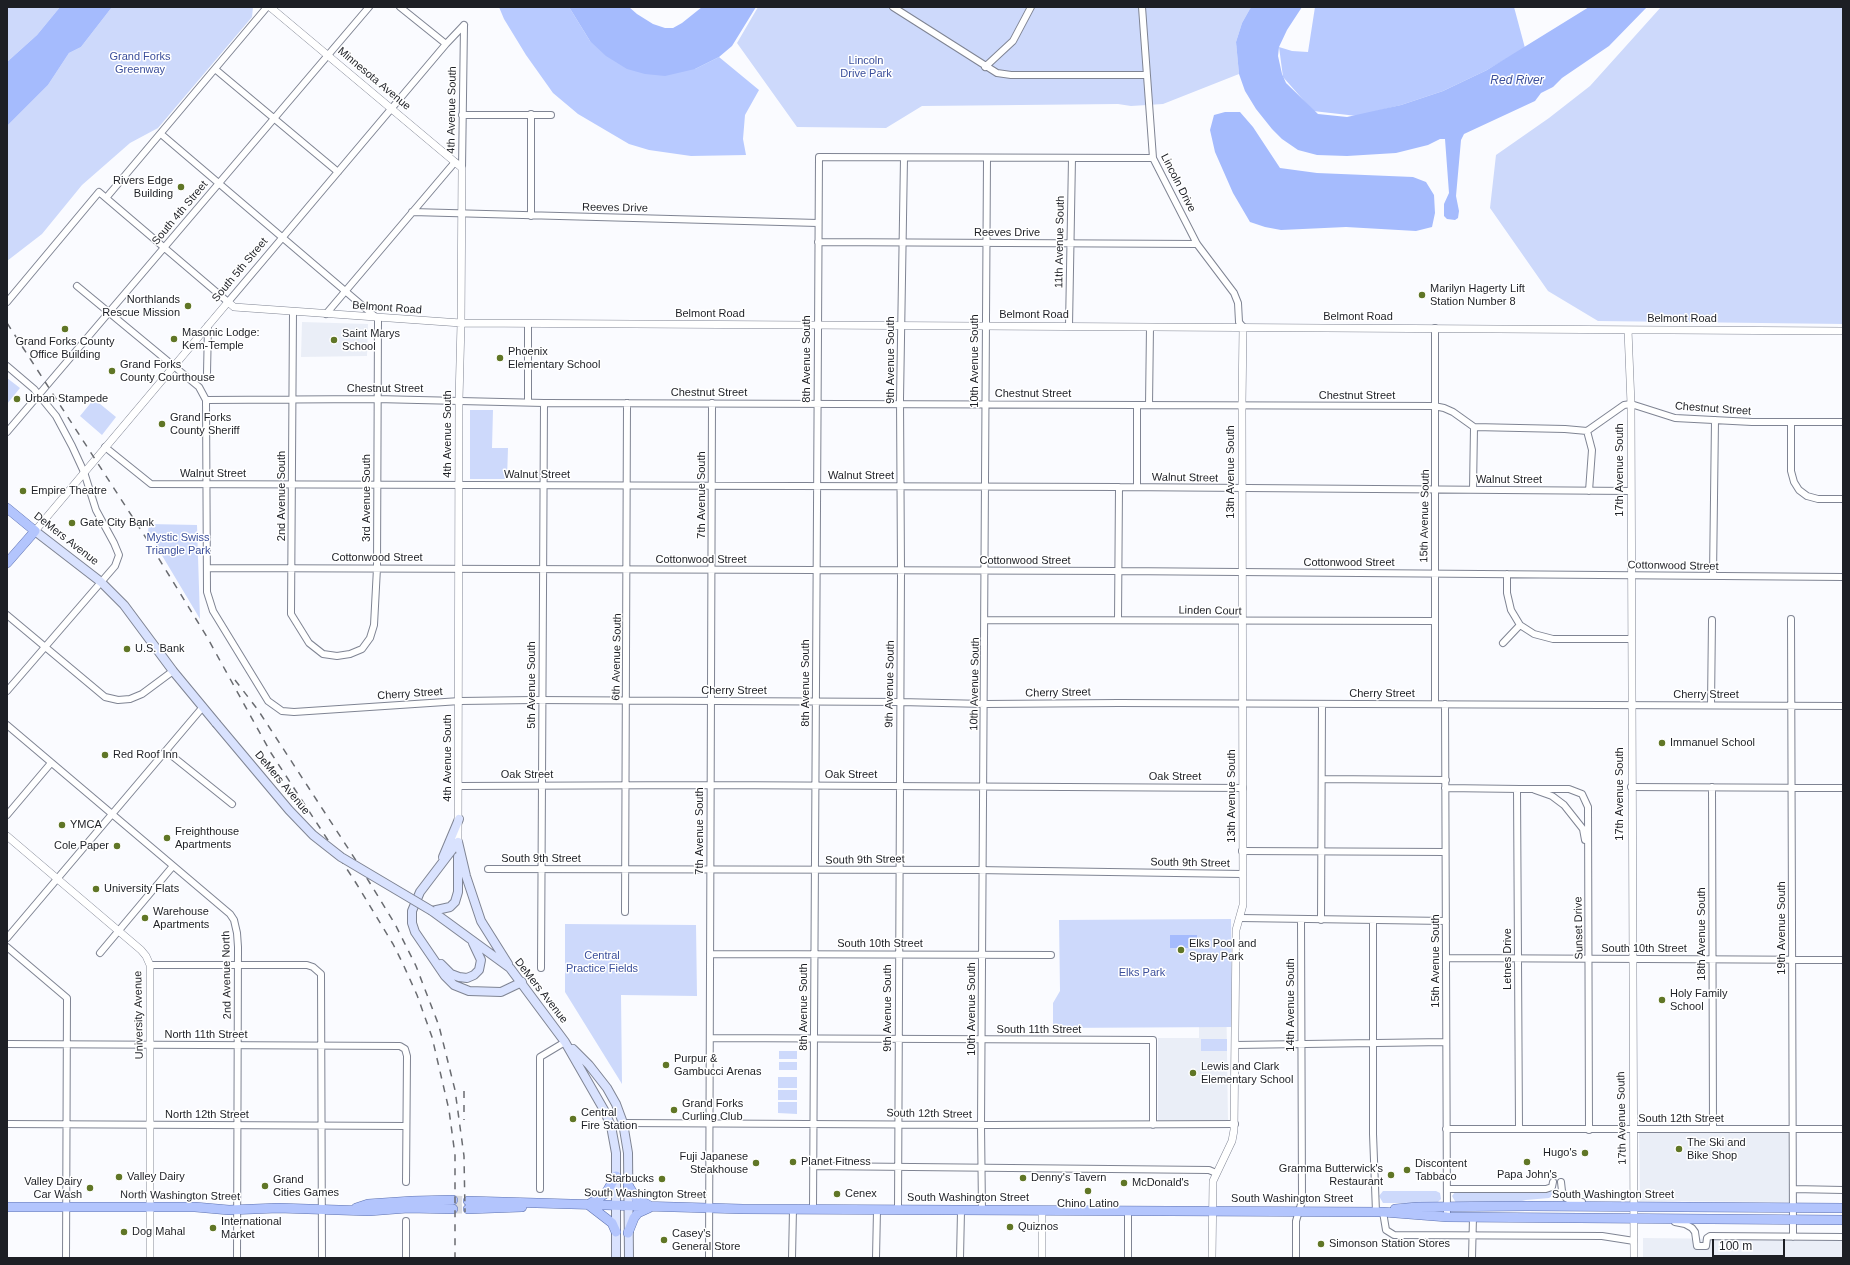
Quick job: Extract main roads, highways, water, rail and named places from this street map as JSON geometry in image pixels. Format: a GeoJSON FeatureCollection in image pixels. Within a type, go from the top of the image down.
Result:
{"type":"FeatureCollection","features":[{"type":"Feature","properties":{"kind":"main road","name":"DeMers Avenue"},"geometry":{"type":"LineString","coordinates":[[7,508],[101,582],[124,605],[202,708],[289,810],[313,835],[341,857],[432,911],[510,968],[522,982],[565,1042],[607,1117],[614,1139],[616,1176],[616,1258]]}},
{"type":"Feature","properties":{"kind":"main road"},"geometry":{"type":"LineString","coordinates":[[7,563],[35,530]]}},
{"type":"Feature","properties":{"kind":"main road"},"geometry":{"type":"LineString","coordinates":[[434,874],[448,845],[458,819]]}},
{"type":"Feature","properties":{"kind":"main road"},"geometry":{"type":"LineString","coordinates":[[432,911],[450,907],[455,902],[458,892],[458,842]]}},
{"type":"Feature","properties":{"kind":"main road"},"geometry":{"type":"LineString","coordinates":[[458,842],[420,892],[412,911],[412,922],[415,932],[425,949],[445,976],[454,985],[469,992],[501,992],[522,982]]}},
{"type":"Feature","properties":{"kind":"main road"},"geometry":{"type":"LineString","coordinates":[[458,842],[466,876],[481,920],[510,968]]}},
{"type":"Feature","properties":{"kind":"main road"},"geometry":{"type":"LineString","coordinates":[[425,949],[451,974],[459,978],[467,978],[479,970],[481,960],[475,946],[467,936]]}},
{"type":"Feature","properties":{"kind":"main road","name":"DeMers Avenue"},"geometry":{"type":"LineString","coordinates":[[565,1042],[589,1065],[607,1088],[616,1104],[623,1123],[628,1153],[628,1258]]}},
{"type":"Feature","properties":{"kind":"main road"},"geometry":{"type":"LineString","coordinates":[[595,1094],[607,1088]]}},
{"type":"Feature","properties":{"kind":"main road"},"geometry":{"type":"LineString","coordinates":[[616,1176],[606,1193],[588,1206],[612,1223],[616,1232]]}},
{"type":"Feature","properties":{"kind":"main road"},"geometry":{"type":"LineString","coordinates":[[628,1185],[636,1198],[651,1207]]}},
{"type":"Feature","properties":{"kind":"main road","name":"South Washington Street"},"geometry":{"type":"LineString","coordinates":[[468,1205],[500,1209],[554,1204],[588,1206],[813,1210],[1379,1212],[1447,1217],[1843,1220]]}},
{"type":"Feature","properties":{"kind":"main road","name":"North Washington Street"},"geometry":{"type":"LineString","coordinates":[[7,1207],[151,1207],[237,1210],[322,1209],[368,1211],[453,1205]]}},
{"type":"Feature","properties":{"kind":"main road","name":"South Washington Street"},"geometry":{"type":"LineString","coordinates":[[1379,1212],[1418,1207],[1634,1206],[1843,1208]]}},
{"type":"Feature","properties":{"kind":"main road"},"geometry":{"type":"LineString","coordinates":[[628,1233],[631,1224],[638,1213],[651,1207]]}},
{"type":"Feature","properties":{"kind":"water"},"geometry":{"type":"Polygon","coordinates":[[[60,7],[112,7],[81,47],[69,53],[48,85],[7,126],[7,62],[37,35],[60,7]]]}},
{"type":"Feature","properties":{"kind":"water"},"geometry":{"type":"Polygon","coordinates":[[[569,7],[629,7],[653,24],[665,28],[673,28],[682,23],[702,7],[756,7],[732,46],[719,57],[695,69],[665,76],[645,74],[627,69],[606,56],[590,41],[569,7]]]}},
{"type":"Feature","properties":{"kind":"water","name":"Red River"},"geometry":{"type":"Polygon","coordinates":[[[1251,7],[1302,7],[1287,30],[1279,47],[1278,56],[1282,74],[1286,83],[1318,114],[1347,117],[1401,105],[1443,91],[1487,70],[1589,7],[1647,7],[1609,46],[1562,78],[1553,87],[1541,93],[1535,101],[1464,134],[1461,140],[1456,196],[1459,211],[1458,218],[1455,220],[1447,219],[1444,216],[1444,204],[1449,193],[1445,139],[1440,139],[1428,145],[1396,153],[1347,156],[1317,155],[1298,150],[1282,139],[1272,129],[1256,109],[1245,91],[1239,74],[1236,42],[1242,23],[1251,7]]]}},
{"type":"Feature","properties":{"kind":"water"},"geometry":{"type":"Polygon","coordinates":[[[1225,112],[1240,112],[1253,127],[1280,168],[1317,173],[1413,177],[1426,182],[1434,195],[1435,213],[1432,227],[1416,231],[1346,227],[1281,230],[1250,222],[1233,193],[1215,152],[1210,130],[1214,115],[1225,112]]]}},
{"type":"Feature","properties":{"kind":"water"},"geometry":{"type":"Polygon","coordinates":[[[1170,935],[1197,935],[1197,948],[1170,948],[1170,935]]]}},
{"type":"Feature","properties":{"kind":"tunnel"},"geometry":{"type":"LineString","coordinates":[[453,1200],[468,1201]]}},
{"type":"Feature","properties":{"kind":"tunnel"},"geometry":{"type":"LineString","coordinates":[[453,1209],[468,1209]]}},
{"type":"Feature","properties":{"kind":"railway"},"geometry":{"type":"LineString","coordinates":[[7,323],[148,541],[207,637],[271,753],[356,883],[393,944],[403,964],[417,995],[432,1037],[449,1110],[455,1155],[455,1258]]}},
{"type":"Feature","properties":{"kind":"railway"},"geometry":{"type":"LineString","coordinates":[[235,680],[258,710],[357,862],[395,924],[416,966],[439,1026],[455,1090],[464,1156],[465,1212]]}},
{"type":"Feature","properties":{"kind":"railway"},"geometry":{"type":"LineString","coordinates":[[464,1091],[464,1120]]}},
{"type":"Feature","properties":{"kind":"place","name":"Rivers Edge Building"},"geometry":{"type":"Point","coordinates":[181,187]}},
{"type":"Feature","properties":{"kind":"place","name":"Marilyn Hagerty Lift Station Number 8"},"geometry":{"type":"Point","coordinates":[1422,295]}},
{"type":"Feature","properties":{"kind":"place","name":"Northlands Rescue Mission"},"geometry":{"type":"Point","coordinates":[188,306]}},
{"type":"Feature","properties":{"kind":"place","name":"Grand Forks County Office Building"},"geometry":{"type":"Point","coordinates":[65,329]}},
{"type":"Feature","properties":{"kind":"place","name":"Masonic Lodge: Kem-Temple"},"geometry":{"type":"Point","coordinates":[174,339]}},
{"type":"Feature","properties":{"kind":"place","name":"Saint Marys School"},"geometry":{"type":"Point","coordinates":[334,340]}},
{"type":"Feature","properties":{"kind":"place","name":"Phoenix Elementary School"},"geometry":{"type":"Point","coordinates":[500,358]}},
{"type":"Feature","properties":{"kind":"place","name":"Grand Forks County Courthouse"},"geometry":{"type":"Point","coordinates":[112,371]}},
{"type":"Feature","properties":{"kind":"place","name":"Urban Stampede"},"geometry":{"type":"Point","coordinates":[17,399]}},
{"type":"Feature","properties":{"kind":"place","name":"Grand Forks County Sheriff"},"geometry":{"type":"Point","coordinates":[162,424]}},
{"type":"Feature","properties":{"kind":"place","name":"Empire Theatre"},"geometry":{"type":"Point","coordinates":[23,491]}},
{"type":"Feature","properties":{"kind":"place","name":"Gate City Bank"},"geometry":{"type":"Point","coordinates":[72,523]}},
{"type":"Feature","properties":{"kind":"place","name":"U.S. Bank"},"geometry":{"type":"Point","coordinates":[127,649]}},
{"type":"Feature","properties":{"kind":"place","name":"Immanuel School"},"geometry":{"type":"Point","coordinates":[1662,743]}},
{"type":"Feature","properties":{"kind":"place","name":"Red Roof Inn"},"geometry":{"type":"Point","coordinates":[105,755]}},
{"type":"Feature","properties":{"kind":"place","name":"YMCA"},"geometry":{"type":"Point","coordinates":[62,825]}},
{"type":"Feature","properties":{"kind":"place","name":"Freighthouse Apartments"},"geometry":{"type":"Point","coordinates":[167,838]}},
{"type":"Feature","properties":{"kind":"place","name":"Cole Paper"},"geometry":{"type":"Point","coordinates":[117,846]}},
{"type":"Feature","properties":{"kind":"place","name":"University Flats"},"geometry":{"type":"Point","coordinates":[96,889]}},
{"type":"Feature","properties":{"kind":"place","name":"Warehouse Apartments"},"geometry":{"type":"Point","coordinates":[145,918]}},
{"type":"Feature","properties":{"kind":"place","name":"Elks Pool and Spray Park"},"geometry":{"type":"Point","coordinates":[1181,950]}},
{"type":"Feature","properties":{"kind":"place","name":"Holy Family School"},"geometry":{"type":"Point","coordinates":[1662,1000]}},
{"type":"Feature","properties":{"kind":"place","name":"Purpur & Gambucci Arenas"},"geometry":{"type":"Point","coordinates":[666,1065]}},
{"type":"Feature","properties":{"kind":"place","name":"Lewis and Clark Elementary School"},"geometry":{"type":"Point","coordinates":[1193,1073]}},
{"type":"Feature","properties":{"kind":"place","name":"Grand Forks Curling Club"},"geometry":{"type":"Point","coordinates":[674,1110]}},
{"type":"Feature","properties":{"kind":"place","name":"Central Fire Station"},"geometry":{"type":"Point","coordinates":[573,1119]}},
{"type":"Feature","properties":{"kind":"place","name":"The Ski and Bike Shop"},"geometry":{"type":"Point","coordinates":[1679,1149]}},
{"type":"Feature","properties":{"kind":"place","name":"Hugo's"},"geometry":{"type":"Point","coordinates":[1585,1153]}},
{"type":"Feature","properties":{"kind":"place","name":"Planet Fitness"},"geometry":{"type":"Point","coordinates":[793,1162]}},
{"type":"Feature","properties":{"kind":"place","name":"Papa John's"},"geometry":{"type":"Point","coordinates":[1527,1162]}},
{"type":"Feature","properties":{"kind":"place","name":"Fuji Japanese Steakhouse"},"geometry":{"type":"Point","coordinates":[756,1163]}},
{"type":"Feature","properties":{"kind":"place","name":"Discontent Tabbaco"},"geometry":{"type":"Point","coordinates":[1407,1170]}},
{"type":"Feature","properties":{"kind":"place","name":"Gramma Butterwick's Restaurant"},"geometry":{"type":"Point","coordinates":[1391,1175]}},
{"type":"Feature","properties":{"kind":"place","name":"Valley Dairy"},"geometry":{"type":"Point","coordinates":[119,1177]}},
{"type":"Feature","properties":{"kind":"place","name":"Denny's Tavern"},"geometry":{"type":"Point","coordinates":[1023,1178]}},
{"type":"Feature","properties":{"kind":"place","name":"Starbucks"},"geometry":{"type":"Point","coordinates":[662,1179]}},
{"type":"Feature","properties":{"kind":"place","name":"McDonald's"},"geometry":{"type":"Point","coordinates":[1124,1183]}},
{"type":"Feature","properties":{"kind":"place","name":"Grand Cities Games"},"geometry":{"type":"Point","coordinates":[265,1186]}},
{"type":"Feature","properties":{"kind":"place","name":"Valley Dairy Car Wash"},"geometry":{"type":"Point","coordinates":[90,1188]}},
{"type":"Feature","properties":{"kind":"place","name":"Chino Latino"},"geometry":{"type":"Point","coordinates":[1088,1191]}},
{"type":"Feature","properties":{"kind":"place","name":"Cenex"},"geometry":{"type":"Point","coordinates":[837,1194]}},
{"type":"Feature","properties":{"kind":"place","name":"Quiznos"},"geometry":{"type":"Point","coordinates":[1010,1227]}},
{"type":"Feature","properties":{"kind":"place","name":"International Market"},"geometry":{"type":"Point","coordinates":[213,1228]}},
{"type":"Feature","properties":{"kind":"place","name":"Dog Mahal"},"geometry":{"type":"Point","coordinates":[124,1232]}},
{"type":"Feature","properties":{"kind":"place","name":"Casey's General Store"},"geometry":{"type":"Point","coordinates":[664,1240]}},
{"type":"Feature","properties":{"kind":"place","name":"Simonson Station Stores"},"geometry":{"type":"Point","coordinates":[1321,1244]}},
{"type":"Feature","properties":{"kind":"park label","name":"Grand Forks Greenway"},"geometry":{"type":"Point","coordinates":[140,63]}},
{"type":"Feature","properties":{"kind":"park label","name":"Lincoln Drive Park"},"geometry":{"type":"Point","coordinates":[866,67]}},
{"type":"Feature","properties":{"kind":"park label","name":"Mystic Swiss Triangle Park"},"geometry":{"type":"Point","coordinates":[178,544]}},
{"type":"Feature","properties":{"kind":"park label","name":"Central Practice Fields"},"geometry":{"type":"Point","coordinates":[602,962]}},
{"type":"Feature","properties":{"kind":"park label","name":"Elks Park"},"geometry":{"type":"Point","coordinates":[1142,973]}}]}
